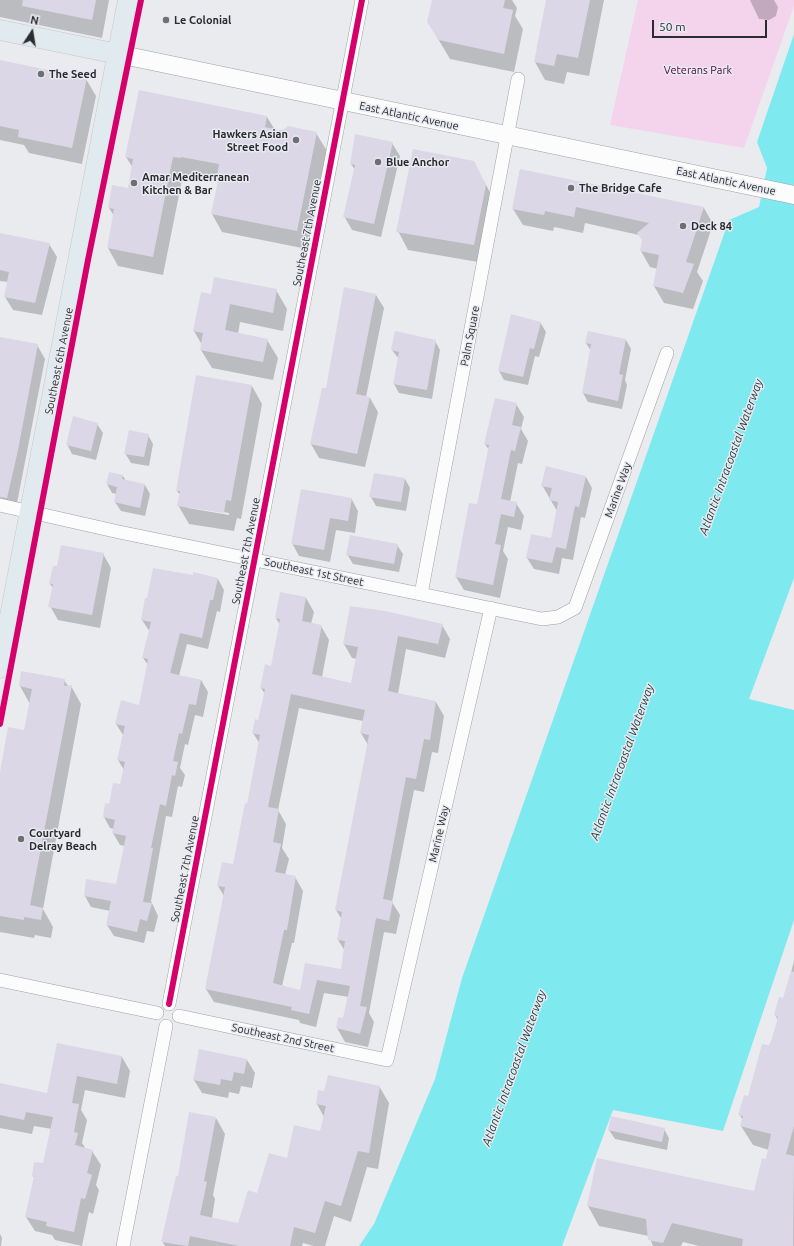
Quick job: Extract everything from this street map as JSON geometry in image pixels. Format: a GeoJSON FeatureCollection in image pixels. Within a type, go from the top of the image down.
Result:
{"type":"FeatureCollection","features":[{"type":"Feature","properties":{"kind":"main road","name":"Southeast 6th Avenue"},"geometry":{"type":"LineString","coordinates":[[0,668],[128,0]]}},
{"type":"Feature","properties":{"kind":"main road","name":"East Atlantic Avenue"},"geometry":{"type":"LineString","coordinates":[[0,30],[794,195]]}},
{"type":"Feature","properties":{"kind":"street","name":"Southeast 7th Avenue"},"geometry":{"type":"LineString","coordinates":[[169,1004],[362,0]]}},
{"type":"Feature","properties":{"kind":"street","name":"Palm Square"},"geometry":{"type":"LineString","coordinates":[[421,594],[518,79]]}},
{"type":"Feature","properties":{"kind":"street","name":"Marine Way"},"geometry":{"type":"LineString","coordinates":[[558,617],[575,608],[667,353]]}},
{"type":"Feature","properties":{"kind":"street","name":"Southeast 1st Street"},"geometry":{"type":"LineString","coordinates":[[0,505],[119,532],[542,619],[558,617]]}},
{"type":"Feature","properties":{"kind":"street","name":"Marine Way"},"geometry":{"type":"LineString","coordinates":[[387,1060],[491,608]]}},
{"type":"Feature","properties":{"kind":"street"},"geometry":{"type":"LineString","coordinates":[[0,980],[157,1013]]}},
{"type":"Feature","properties":{"kind":"street"},"geometry":{"type":"LineString","coordinates":[[169,1004],[176,1007],[179,1016],[176,1023],[166,1026],[160,1022],[157,1013],[160,1007],[169,1004]]}},
{"type":"Feature","properties":{"kind":"street","name":"Southeast 2nd Street"},"geometry":{"type":"LineString","coordinates":[[179,1016],[387,1060]]}},
{"type":"Feature","properties":{"kind":"street"},"geometry":{"type":"LineString","coordinates":[[123,1246],[166,1026]]}},
{"type":"Feature","properties":{"kind":"green space","name":"Veterans Park"},"geometry":{"type":"Polygon","coordinates":[[[638,0],[794,0],[794,6],[744,148],[610,125],[638,0]]]}},
{"type":"Feature","properties":{"kind":"water","name":"Atlantic Intracoastal Waterway"},"geometry":{"type":"Polygon","coordinates":[[[794,34],[794,578],[749,699],[794,710],[794,920],[723,1131],[613,1110],[562,1246],[359,1246],[374,1224],[435,1079],[462,978],[729,220],[759,207],[767,168],[757,142],[794,34]]]}},
{"type":"Feature","properties":{"kind":"building"},"geometry":{"type":"Polygon","coordinates":[[[23,0],[96,0],[92,20],[22,6],[23,0]]]}},
{"type":"Feature","properties":{"kind":"building"},"geometry":{"type":"Polygon","coordinates":[[[432,0],[505,0],[503,8],[513,10],[504,54],[439,40],[427,22],[432,0]]]}},
{"type":"Feature","properties":{"kind":"building"},"geometry":{"type":"Polygon","coordinates":[[[546,0],[590,0],[578,58],[557,54],[554,66],[534,62],[546,0]]]}},
{"type":"Feature","properties":{"kind":"building"},"geometry":{"type":"Polygon","coordinates":[[[0,60],[87,78],[72,148],[18,137],[19,130],[0,126],[0,60]]]}},
{"type":"Feature","properties":{"kind":"building"},"geometry":{"type":"Polygon","coordinates":[[[139,90],[267,116],[265,127],[282,131],[288,126],[317,132],[297,231],[211,214],[218,181],[216,181],[219,164],[181,157],[173,157],[153,257],[107,248],[114,209],[108,208],[112,185],[128,188],[133,159],[125,157],[139,90]]]}},
{"type":"Feature","properties":{"kind":"building"},"geometry":{"type":"Polygon","coordinates":[[[355,134],[393,142],[374,224],[343,217],[355,165],[350,164],[355,134]]]}},
{"type":"Feature","properties":{"kind":"building"},"geometry":{"type":"Polygon","coordinates":[[[413,149],[474,161],[486,185],[474,245],[396,232],[413,149]]]}},
{"type":"Feature","properties":{"kind":"building"},"geometry":{"type":"Polygon","coordinates":[[[520,169],[704,207],[686,262],[694,264],[683,293],[653,286],[659,255],[640,251],[642,240],[637,233],[649,223],[576,207],[574,217],[545,211],[544,215],[512,209],[520,169]]]}},
{"type":"Feature","properties":{"kind":"building"},"geometry":{"type":"Polygon","coordinates":[[[0,233],[50,243],[35,303],[4,297],[9,272],[0,270],[0,233]]]}},
{"type":"Feature","properties":{"kind":"building"},"geometry":{"type":"Polygon","coordinates":[[[214,277],[277,289],[273,313],[230,304],[225,330],[268,339],[263,362],[200,350],[203,333],[193,331],[201,292],[211,294],[214,277]]]}},
{"type":"Feature","properties":{"kind":"building"},"geometry":{"type":"Polygon","coordinates":[[[344,287],[376,294],[356,394],[370,397],[357,454],[310,444],[322,388],[326,388],[344,287]]]}},
{"type":"Feature","properties":{"kind":"building"},"geometry":{"type":"Polygon","coordinates":[[[511,314],[541,322],[534,349],[530,348],[523,377],[498,371],[511,314]]]}},
{"type":"Feature","properties":{"kind":"building"},"geometry":{"type":"Polygon","coordinates":[[[395,331],[436,340],[427,390],[393,384],[399,352],[391,350],[395,331]]]}},
{"type":"Feature","properties":{"kind":"building"},"geometry":{"type":"Polygon","coordinates":[[[588,331],[626,339],[619,374],[623,375],[618,401],[582,393],[591,344],[585,343],[588,331]]]}},
{"type":"Feature","properties":{"kind":"building"},"geometry":{"type":"Polygon","coordinates":[[[0,337],[38,344],[18,450],[7,498],[0,497],[0,337]]]}},
{"type":"Feature","properties":{"kind":"building"},"geometry":{"type":"Polygon","coordinates":[[[196,375],[252,385],[231,501],[226,500],[224,513],[177,506],[180,491],[176,491],[196,375]]]}},
{"type":"Feature","properties":{"kind":"building"},"geometry":{"type":"Polygon","coordinates":[[[495,398],[517,403],[512,425],[521,427],[515,451],[511,450],[501,499],[517,502],[514,517],[501,514],[495,544],[501,545],[493,585],[455,577],[469,503],[477,504],[489,445],[484,444],[495,398]]]}},
{"type":"Feature","properties":{"kind":"building"},"geometry":{"type":"Polygon","coordinates":[[[73,416],[98,423],[91,451],[66,445],[73,416]]]}},
{"type":"Feature","properties":{"kind":"building"},"geometry":{"type":"Polygon","coordinates":[[[129,430],[149,434],[144,457],[124,454],[129,430]]]}},
{"type":"Feature","properties":{"kind":"building"},"geometry":{"type":"Polygon","coordinates":[[[546,466],[586,476],[579,507],[575,506],[566,549],[556,547],[552,563],[526,558],[531,534],[551,538],[558,502],[549,500],[552,488],[541,486],[546,466]]]}},
{"type":"Feature","properties":{"kind":"building"},"geometry":{"type":"Polygon","coordinates":[[[109,472],[123,475],[122,479],[145,484],[140,508],[114,502],[117,487],[106,484],[109,472]]]}},
{"type":"Feature","properties":{"kind":"building"},"geometry":{"type":"Polygon","coordinates":[[[374,473],[405,478],[401,502],[369,497],[374,473]]]}},
{"type":"Feature","properties":{"kind":"building"},"geometry":{"type":"Polygon","coordinates":[[[301,489],[352,498],[348,521],[330,518],[324,550],[291,544],[301,489]]]}},
{"type":"Feature","properties":{"kind":"building"},"geometry":{"type":"Polygon","coordinates":[[[350,535],[398,544],[394,564],[346,555],[350,535]]]}},
{"type":"Feature","properties":{"kind":"building"},"geometry":{"type":"Polygon","coordinates":[[[61,545],[104,553],[92,615],[48,607],[53,584],[49,584],[53,566],[57,566],[61,545]]]}},
{"type":"Feature","properties":{"kind":"building"},"geometry":{"type":"Polygon","coordinates":[[[153,568],[193,575],[193,572],[218,578],[213,600],[210,600],[202,638],[180,633],[170,673],[201,680],[196,705],[189,704],[182,734],[179,733],[173,761],[178,762],[175,776],[172,775],[166,806],[160,804],[151,848],[153,848],[143,902],[152,903],[147,921],[140,919],[137,932],[106,925],[111,901],[84,896],[86,879],[116,884],[126,836],[112,833],[115,820],[103,817],[105,803],[109,804],[113,783],[120,784],[125,762],[117,760],[125,726],[115,724],[121,700],[139,705],[148,659],[142,658],[151,622],[141,620],[153,568]]]}},
{"type":"Feature","properties":{"kind":"building"},"geometry":{"type":"Polygon","coordinates":[[[280,592],[306,597],[302,621],[322,625],[312,674],[351,683],[358,647],[343,644],[350,606],[385,611],[443,624],[438,644],[398,636],[388,691],[436,701],[430,740],[424,739],[416,779],[406,777],[383,899],[393,901],[389,921],[376,918],[360,1006],[367,1007],[360,1034],[336,1028],[338,1017],[343,1018],[350,986],[317,980],[309,1014],[291,1010],[292,1007],[205,989],[225,887],[217,886],[222,862],[233,864],[245,803],[247,804],[260,735],[252,733],[255,719],[258,720],[265,689],[260,688],[265,664],[271,666],[280,619],[275,618],[280,592]],[[291,694],[268,807],[279,809],[273,842],[281,844],[275,872],[296,876],[287,930],[284,930],[273,983],[300,990],[305,963],[341,969],[345,941],[337,940],[342,912],[335,910],[369,735],[360,733],[365,710],[291,694]]]}},
{"type":"Feature","properties":{"kind":"building","name":"Courtyard Delray Beach"},"geometry":{"type":"Polygon","coordinates":[[[21,671],[65,679],[64,686],[72,685],[30,905],[43,908],[41,920],[24,917],[24,920],[0,916],[0,772],[8,727],[24,730],[32,689],[19,686],[21,671]]]}},
{"type":"Feature","properties":{"kind":"building"},"geometry":{"type":"Polygon","coordinates":[[[791,971],[794,972],[794,1126],[786,1154],[794,1156],[793,1246],[742,1246],[743,1239],[672,1223],[663,1243],[648,1240],[646,1219],[587,1206],[597,1158],[754,1191],[762,1158],[766,1159],[771,1134],[740,1126],[743,1116],[738,1115],[744,1095],[748,1096],[762,1044],[769,1045],[772,1039],[778,1017],[774,1015],[779,997],[783,998],[791,971]]]}},
{"type":"Feature","properties":{"kind":"building"},"geometry":{"type":"Polygon","coordinates":[[[57,1043],[122,1056],[117,1084],[77,1076],[72,1103],[79,1104],[74,1132],[78,1133],[75,1145],[93,1150],[87,1173],[92,1175],[85,1199],[81,1198],[74,1232],[46,1226],[47,1222],[25,1217],[34,1176],[32,1176],[34,1162],[43,1163],[53,1117],[26,1112],[24,1120],[0,1115],[0,1083],[47,1093],[57,1043]]]}},
{"type":"Feature","properties":{"kind":"building"},"geometry":{"type":"Polygon","coordinates":[[[199,1049],[247,1059],[244,1074],[234,1072],[232,1081],[221,1079],[220,1085],[193,1080],[199,1049]]]}},
{"type":"Feature","properties":{"kind":"building"},"geometry":{"type":"Polygon","coordinates":[[[328,1075],[380,1086],[369,1153],[358,1151],[341,1206],[325,1201],[315,1233],[294,1227],[290,1246],[239,1246],[190,1236],[188,1246],[161,1242],[176,1176],[178,1176],[189,1112],[216,1117],[204,1181],[207,1182],[200,1215],[238,1223],[248,1190],[257,1193],[269,1153],[287,1158],[294,1125],[320,1131],[326,1106],[316,1104],[318,1090],[324,1091],[328,1075]]]}},
{"type":"Feature","properties":{"kind":"building"},"geometry":{"type":"Polygon","coordinates":[[[611,1116],[665,1128],[662,1142],[608,1130],[611,1116]]]}},
{"type":"Feature","properties":{"kind":"cycle path"},"geometry":{"type":"LineString","coordinates":[[0,724],[88,260],[141,0]]}},
{"type":"Feature","properties":{"kind":"cycle path"},"geometry":{"type":"LineString","coordinates":[[169,1004],[362,0]]}},
{"type":"Feature","properties":{"kind":"place","name":"Le Colonial"},"geometry":{"type":"Point","coordinates":[166,20]}},
{"type":"Feature","properties":{"kind":"place","name":"The Seed"},"geometry":{"type":"Point","coordinates":[41,74]}},
{"type":"Feature","properties":{"kind":"place","name":"Hawkers Asian Street Food"},"geometry":{"type":"Point","coordinates":[296,140]}},
{"type":"Feature","properties":{"kind":"place","name":"Blue Anchor"},"geometry":{"type":"Point","coordinates":[378,162]}},
{"type":"Feature","properties":{"kind":"place","name":"Amar Mediterranean Kitchen & Bar"},"geometry":{"type":"Point","coordinates":[134,183]}},
{"type":"Feature","properties":{"kind":"place","name":"The Bridge Cafe"},"geometry":{"type":"Point","coordinates":[571,188]}},
{"type":"Feature","properties":{"kind":"place","name":"Deck 84"},"geometry":{"type":"Point","coordinates":[683,226]}},
{"type":"Feature","properties":{"kind":"place","name":"Courtyard Delray Beach"},"geometry":{"type":"Point","coordinates":[21,839]}}]}
